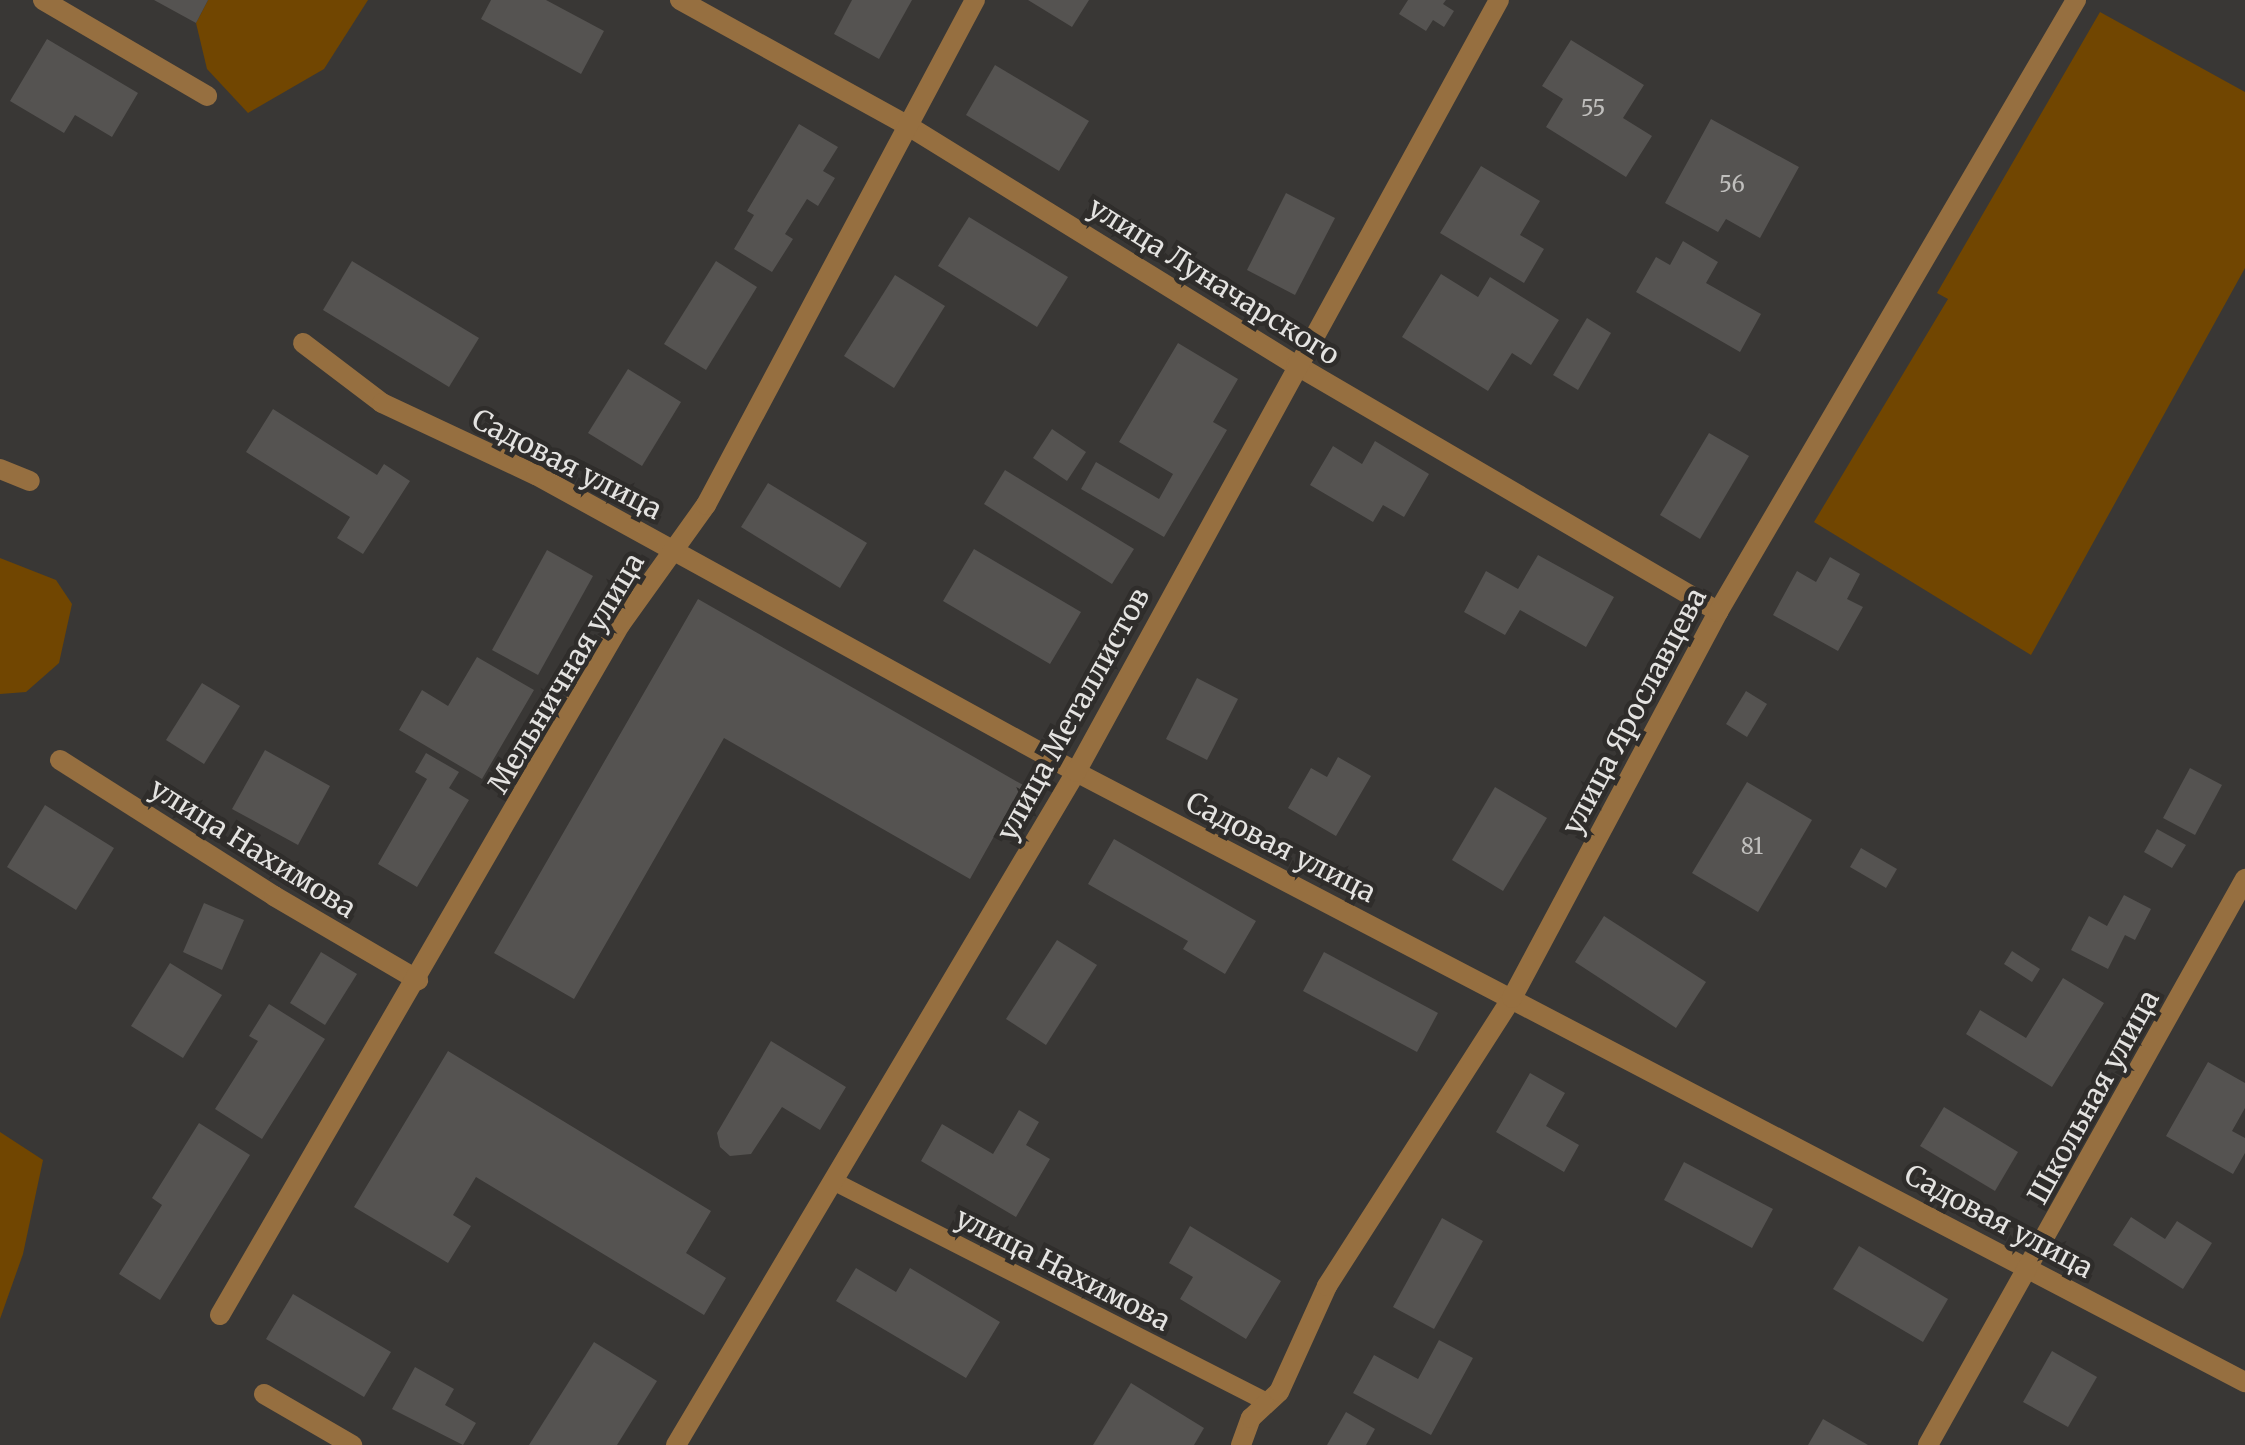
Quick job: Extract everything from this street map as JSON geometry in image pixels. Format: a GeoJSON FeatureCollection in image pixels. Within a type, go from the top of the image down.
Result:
{"type":"FeatureCollection","features":[{"type":"Feature","properties":{"kind":"street"},"geometry":{"type":"LineString","coordinates":[[43,0],[208,96]]}},
{"type":"Feature","properties":{"kind":"street","name":"улица Луначарского"},"geometry":{"type":"LineString","coordinates":[[680,0],[910,127],[1296,364],[1718,612]]}},
{"type":"Feature","properties":{"kind":"street","name":"Мельничная улица"},"geometry":{"type":"LineString","coordinates":[[220,1315],[418,980],[620,626],[706,504],[976,0]]}},
{"type":"Feature","properties":{"kind":"street","name":"улица Металлистов"},"geometry":{"type":"LineString","coordinates":[[676,1445],[1076,772],[1296,364],[1500,0]]}},
{"type":"Feature","properties":{"kind":"street","name":"улица Ярославцева"},"geometry":{"type":"LineString","coordinates":[[1241,1445],[1251,1418],[1278,1392],[1327,1286],[1512,998],[1718,612],[2076,0]]}},
{"type":"Feature","properties":{"kind":"street","name":"Садовая улица"},"geometry":{"type":"LineString","coordinates":[[303,343],[382,403],[536,475],[1076,772],[2245,1382]]}},
{"type":"Feature","properties":{"kind":"street"},"geometry":{"type":"LineString","coordinates":[[0,470],[30,481]]}},
{"type":"Feature","properties":{"kind":"street","name":"улица Нахимова"},"geometry":{"type":"LineString","coordinates":[[60,760],[274,896],[418,980]]}},
{"type":"Feature","properties":{"kind":"street","name":"Школьная улица"},"geometry":{"type":"LineString","coordinates":[[1928,1445],[2245,879]]}},
{"type":"Feature","properties":{"kind":"street"},"geometry":{"type":"LineString","coordinates":[[264,1394],[352,1445]]}},
{"type":"Feature","properties":{"kind":"lane","name":"улица Нахимова"},"geometry":{"type":"LineString","coordinates":[[833,1181],[1268,1403]]}},
{"type":"Feature","properties":{"kind":"shaded area"},"geometry":{"type":"Polygon","coordinates":[[[208,0],[368,0],[324,69],[248,113],[207,69],[196,23],[208,0]]]}},
{"type":"Feature","properties":{"kind":"shaded area"},"geometry":{"type":"Polygon","coordinates":[[[2100,12],[2245,92],[2245,268],[2031,655],[1814,522],[1948,299],[1937,293],[2100,12]]]}},
{"type":"Feature","properties":{"kind":"shaded area"},"geometry":{"type":"Polygon","coordinates":[[[0,558],[56,580],[72,604],[59,663],[26,692],[0,694],[0,558]]]}},
{"type":"Feature","properties":{"kind":"shaded area"},"geometry":{"type":"Polygon","coordinates":[[[0,1132],[43,1160],[23,1254],[0,1319],[0,1132]]]}},
{"type":"Feature","properties":{"kind":"building"},"geometry":{"type":"Polygon","coordinates":[[[154,0],[208,0],[196,23],[154,0]]]}},
{"type":"Feature","properties":{"kind":"building"},"geometry":{"type":"Polygon","coordinates":[[[491,0],[546,0],[604,31],[581,74],[481,19],[491,0]]]}},
{"type":"Feature","properties":{"kind":"building"},"geometry":{"type":"Polygon","coordinates":[[[852,0],[912,0],[879,59],[834,34],[852,0]]]}},
{"type":"Feature","properties":{"kind":"building"},"geometry":{"type":"Polygon","coordinates":[[[1028,0],[1089,0],[1072,27],[1028,0]]]}},
{"type":"Feature","properties":{"kind":"building"},"geometry":{"type":"Polygon","coordinates":[[[1408,0],[1446,0],[1443,4],[1454,11],[1444,27],[1433,20],[1426,31],[1399,14],[1408,0]]]}},
{"type":"Feature","properties":{"kind":"building"},"geometry":{"type":"Polygon","coordinates":[[[47,39],[138,93],[112,137],[75,115],[64,133],[10,101],[47,39]]]}},
{"type":"Feature","properties":{"kind":"building"},"geometry":{"type":"Polygon","coordinates":[[[1571,40],[1644,85],[1623,118],[1652,136],[1626,177],[1546,127],[1563,99],[1542,86],[1571,40]]]}},
{"type":"Feature","properties":{"kind":"building"},"geometry":{"type":"Polygon","coordinates":[[[995,65],[1089,121],[1059,171],[966,115],[995,65]]]}},
{"type":"Feature","properties":{"kind":"building"},"geometry":{"type":"Polygon","coordinates":[[[1711,119],[1799,167],[1760,238],[1726,219],[1718,232],[1665,203],[1711,119]]]}},
{"type":"Feature","properties":{"kind":"building"},"geometry":{"type":"Polygon","coordinates":[[[799,124],[838,147],[823,171],[835,178],[818,206],[807,199],[785,234],[793,239],[772,272],[734,249],[754,215],[747,211],[799,124]]]}},
{"type":"Feature","properties":{"kind":"building"},"geometry":{"type":"Polygon","coordinates":[[[1481,166],[1540,201],[1520,235],[1544,249],[1524,283],[1440,233],[1481,166]]]}},
{"type":"Feature","properties":{"kind":"building"},"geometry":{"type":"Polygon","coordinates":[[[1286,193],[1335,218],[1295,295],[1247,270],[1286,193]]]}},
{"type":"Feature","properties":{"kind":"building"},"geometry":{"type":"Polygon","coordinates":[[[969,217],[1068,277],[1037,327],[938,266],[969,217]]]}},
{"type":"Feature","properties":{"kind":"building"},"geometry":{"type":"Polygon","coordinates":[[[1683,241],[1718,262],[1706,283],[1761,314],[1740,352],[1636,292],[1656,257],[1670,265],[1683,241]]]}},
{"type":"Feature","properties":{"kind":"building"},"geometry":{"type":"Polygon","coordinates":[[[352,261],[479,338],[449,387],[323,310],[352,261]]]}},
{"type":"Feature","properties":{"kind":"building"},"geometry":{"type":"Polygon","coordinates":[[[716,261],[757,287],[706,370],[664,344],[716,261]]]}},
{"type":"Feature","properties":{"kind":"building"},"geometry":{"type":"Polygon","coordinates":[[[1441,274],[1478,297],[1490,277],[1559,320],[1531,365],[1512,353],[1488,391],[1402,337],[1441,274]]]}},
{"type":"Feature","properties":{"kind":"building"},"geometry":{"type":"Polygon","coordinates":[[[895,275],[945,306],[894,388],[844,356],[895,275]]]}},
{"type":"Feature","properties":{"kind":"building"},"geometry":{"type":"Polygon","coordinates":[[[1587,318],[1611,333],[1578,390],[1553,375],[1587,318]]]}},
{"type":"Feature","properties":{"kind":"building"},"geometry":{"type":"Polygon","coordinates":[[[1178,343],[1238,379],[1213,422],[1227,430],[1164,537],[1081,489],[1096,462],[1159,499],[1173,474],[1119,442],[1178,343]]]}},
{"type":"Feature","properties":{"kind":"building"},"geometry":{"type":"Polygon","coordinates":[[[628,369],[681,402],[642,466],[588,433],[628,369]]]}},
{"type":"Feature","properties":{"kind":"building"},"geometry":{"type":"Polygon","coordinates":[[[273,409],[377,475],[384,464],[410,481],[363,554],[337,538],[350,517],[246,452],[273,409]]]}},
{"type":"Feature","properties":{"kind":"building"},"geometry":{"type":"Polygon","coordinates":[[[1052,429],[1086,452],[1067,481],[1033,458],[1052,429]]]}},
{"type":"Feature","properties":{"kind":"building"},"geometry":{"type":"Polygon","coordinates":[[[1709,433],[1749,456],[1700,539],[1660,515],[1709,433]]]}},
{"type":"Feature","properties":{"kind":"building"},"geometry":{"type":"Polygon","coordinates":[[[1375,441],[1429,474],[1404,517],[1383,505],[1373,522],[1310,485],[1333,446],[1362,464],[1375,441]]]}},
{"type":"Feature","properties":{"kind":"building"},"geometry":{"type":"Polygon","coordinates":[[[1005,470],[1134,549],[1112,584],[984,504],[1005,470]]]}},
{"type":"Feature","properties":{"kind":"building"},"geometry":{"type":"Polygon","coordinates":[[[768,483],[867,543],[840,588],[741,527],[768,483]]]}},
{"type":"Feature","properties":{"kind":"building"},"geometry":{"type":"Polygon","coordinates":[[[974,549],[1081,612],[1050,664],[943,601],[974,549]]]}},
{"type":"Feature","properties":{"kind":"building"},"geometry":{"type":"Polygon","coordinates":[[[547,550],[593,576],[538,675],[492,650],[547,550]]]}},
{"type":"Feature","properties":{"kind":"building"},"geometry":{"type":"Polygon","coordinates":[[[1538,555],[1614,597],[1586,647],[1520,610],[1505,635],[1464,612],[1486,571],[1518,589],[1538,555]]]}},
{"type":"Feature","properties":{"kind":"building"},"geometry":{"type":"Polygon","coordinates":[[[1830,557],[1860,574],[1847,599],[1863,607],[1838,651],[1773,615],[1797,571],[1816,582],[1830,557]]]}},
{"type":"Feature","properties":{"kind":"building"},"geometry":{"type":"Polygon","coordinates":[[[698,599],[1023,785],[970,879],[724,738],[574,999],[494,953],[698,599]]]}},
{"type":"Feature","properties":{"kind":"building"},"geometry":{"type":"Polygon","coordinates":[[[477,657],[534,690],[482,779],[399,730],[422,690],[448,706],[477,657]]]}},
{"type":"Feature","properties":{"kind":"building"},"geometry":{"type":"Polygon","coordinates":[[[1197,678],[1238,699],[1207,760],[1166,739],[1197,678]]]}},
{"type":"Feature","properties":{"kind":"building"},"geometry":{"type":"Polygon","coordinates":[[[202,683],[240,706],[204,764],[166,740],[202,683]]]}},
{"type":"Feature","properties":{"kind":"building"},"geometry":{"type":"Polygon","coordinates":[[[1746,691],[1767,704],[1747,737],[1726,724],[1746,691]]]}},
{"type":"Feature","properties":{"kind":"building"},"geometry":{"type":"Polygon","coordinates":[[[265,750],[330,786],[298,845],[232,809],[265,750]]]}},
{"type":"Feature","properties":{"kind":"building"},"geometry":{"type":"Polygon","coordinates":[[[426,753],[459,772],[449,788],[469,800],[417,887],[378,864],[427,779],[415,772],[426,753]]]}},
{"type":"Feature","properties":{"kind":"building"},"geometry":{"type":"Polygon","coordinates":[[[1338,757],[1371,776],[1336,836],[1288,808],[1311,768],[1327,777],[1338,757]]]}},
{"type":"Feature","properties":{"kind":"building"},"geometry":{"type":"Polygon","coordinates":[[[2190,768],[2222,785],[2195,835],[2163,818],[2190,768]]]}},
{"type":"Feature","properties":{"kind":"building"},"geometry":{"type":"Polygon","coordinates":[[[1747,782],[1812,820],[1758,912],[1692,873],[1747,782]]]}},
{"type":"Feature","properties":{"kind":"building"},"geometry":{"type":"Polygon","coordinates":[[[1495,787],[1547,818],[1503,891],[1452,860],[1495,787]]]}},
{"type":"Feature","properties":{"kind":"building"},"geometry":{"type":"Polygon","coordinates":[[[45,805],[114,848],[76,910],[7,867],[45,805]]]}},
{"type":"Feature","properties":{"kind":"building"},"geometry":{"type":"Polygon","coordinates":[[[2157,829],[2186,845],[2172,868],[2144,852],[2157,829]]]}},
{"type":"Feature","properties":{"kind":"building"},"geometry":{"type":"Polygon","coordinates":[[[1114,839],[1256,921],[1225,974],[1183,949],[1188,941],[1088,884],[1114,839]]]}},
{"type":"Feature","properties":{"kind":"building"},"geometry":{"type":"Polygon","coordinates":[[[1861,848],[1897,869],[1886,888],[1850,867],[1861,848]]]}},
{"type":"Feature","properties":{"kind":"building"},"geometry":{"type":"Polygon","coordinates":[[[2124,895],[2151,909],[2135,940],[2125,935],[2108,969],[2071,950],[2089,916],[2107,926],[2124,895]]]}},
{"type":"Feature","properties":{"kind":"building"},"geometry":{"type":"Polygon","coordinates":[[[204,903],[244,920],[222,970],[183,952],[204,903]]]}},
{"type":"Feature","properties":{"kind":"building"},"geometry":{"type":"Polygon","coordinates":[[[1604,916],[1706,982],[1676,1028],[1575,962],[1604,916]]]}},
{"type":"Feature","properties":{"kind":"building"},"geometry":{"type":"Polygon","coordinates":[[[1057,940],[1097,965],[1046,1045],[1006,1019],[1057,940]]]}},
{"type":"Feature","properties":{"kind":"building"},"geometry":{"type":"Polygon","coordinates":[[[2012,951],[2040,969],[2032,982],[2004,964],[2012,951]]]}},
{"type":"Feature","properties":{"kind":"building"},"geometry":{"type":"Polygon","coordinates":[[[321,952],[357,974],[325,1025],[290,1003],[321,952]]]}},
{"type":"Feature","properties":{"kind":"building"},"geometry":{"type":"Polygon","coordinates":[[[1324,952],[1438,1013],[1417,1052],[1303,991],[1324,952]]]}},
{"type":"Feature","properties":{"kind":"building"},"geometry":{"type":"Polygon","coordinates":[[[170,963],[222,995],[183,1058],[131,1026],[170,963]]]}},
{"type":"Feature","properties":{"kind":"building"},"geometry":{"type":"Polygon","coordinates":[[[2063,978],[2104,1003],[2052,1087],[1966,1034],[1980,1010],[2026,1038],[2063,978]]]}},
{"type":"Feature","properties":{"kind":"building"},"geometry":{"type":"Polygon","coordinates":[[[269,1004],[325,1039],[262,1139],[215,1109],[258,1041],[249,1036],[269,1004]]]}},
{"type":"Feature","properties":{"kind":"building"},"geometry":{"type":"Polygon","coordinates":[[[771,1041],[846,1087],[820,1130],[782,1107],[751,1154],[730,1156],[720,1147],[717,1133],[771,1041]]]}},
{"type":"Feature","properties":{"kind":"building"},"geometry":{"type":"Polygon","coordinates":[[[448,1051],[711,1211],[686,1253],[726,1278],[704,1315],[476,1177],[453,1215],[471,1226],[448,1263],[354,1207],[448,1051]]]}},
{"type":"Feature","properties":{"kind":"building"},"geometry":{"type":"Polygon","coordinates":[[[2208,1062],[2245,1083],[2245,1108],[2232,1131],[2245,1138],[2245,1153],[2233,1174],[2166,1136],[2208,1062]]]}},
{"type":"Feature","properties":{"kind":"building"},"geometry":{"type":"Polygon","coordinates":[[[1530,1073],[1565,1093],[1546,1126],[1579,1145],[1564,1172],[1496,1132],[1530,1073]]]}},
{"type":"Feature","properties":{"kind":"building"},"geometry":{"type":"Polygon","coordinates":[[[1944,1107],[2018,1152],[1995,1191],[1920,1146],[1944,1107]]]}},
{"type":"Feature","properties":{"kind":"building"},"geometry":{"type":"Polygon","coordinates":[[[1019,1110],[1039,1122],[1026,1145],[1050,1159],[1016,1217],[921,1161],[942,1124],[993,1154],[1019,1110]]]}},
{"type":"Feature","properties":{"kind":"building"},"geometry":{"type":"Polygon","coordinates":[[[199,1123],[250,1155],[160,1300],[119,1274],[162,1205],[152,1198],[199,1123]]]}},
{"type":"Feature","properties":{"kind":"building"},"geometry":{"type":"Polygon","coordinates":[[[1684,1162],[1773,1209],[1752,1248],[1664,1200],[1684,1162]]]}},
{"type":"Feature","properties":{"kind":"building"},"geometry":{"type":"Polygon","coordinates":[[[2131,1217],[2165,1239],[2177,1221],[2212,1243],[2183,1289],[2113,1245],[2131,1217]]]}},
{"type":"Feature","properties":{"kind":"building"},"geometry":{"type":"Polygon","coordinates":[[[1442,1218],[1483,1241],[1434,1329],[1393,1307],[1442,1218]]]}},
{"type":"Feature","properties":{"kind":"building"},"geometry":{"type":"Polygon","coordinates":[[[1190,1226],[1281,1281],[1246,1339],[1180,1299],[1193,1277],[1169,1263],[1190,1226]]]}},
{"type":"Feature","properties":{"kind":"building"},"geometry":{"type":"Polygon","coordinates":[[[1859,1246],[1948,1299],[1923,1342],[1833,1289],[1859,1246]]]}},
{"type":"Feature","properties":{"kind":"building"},"geometry":{"type":"Polygon","coordinates":[[[856,1268],[896,1292],[910,1268],[1000,1322],[966,1378],[836,1301],[856,1268]]]}},
{"type":"Feature","properties":{"kind":"building"},"geometry":{"type":"Polygon","coordinates":[[[293,1294],[391,1352],[364,1397],[266,1339],[293,1294]]]}},
{"type":"Feature","properties":{"kind":"building"},"geometry":{"type":"Polygon","coordinates":[[[1439,1340],[1473,1358],[1431,1435],[1353,1393],[1374,1355],[1418,1379],[1439,1340]]]}},
{"type":"Feature","properties":{"kind":"building"},"geometry":{"type":"Polygon","coordinates":[[[594,1342],[657,1381],[617,1445],[529,1445],[594,1342]]]}},
{"type":"Feature","properties":{"kind":"building"},"geometry":{"type":"Polygon","coordinates":[[[2052,1351],[2097,1377],[2068,1427],[2023,1402],[2052,1351]]]}},
{"type":"Feature","properties":{"kind":"building"},"geometry":{"type":"Polygon","coordinates":[[[415,1367],[454,1389],[445,1405],[476,1423],[463,1445],[392,1409],[415,1367]]]}},
{"type":"Feature","properties":{"kind":"building"},"geometry":{"type":"Polygon","coordinates":[[[1131,1383],[1204,1428],[1194,1445],[1093,1445],[1131,1383]]]}},
{"type":"Feature","properties":{"kind":"building"},"geometry":{"type":"Polygon","coordinates":[[[1346,1412],[1375,1429],[1366,1445],[1327,1445],[1346,1412]]]}},
{"type":"Feature","properties":{"kind":"building"},"geometry":{"type":"Polygon","coordinates":[[[1823,1419],[1868,1445],[1808,1445],[1823,1419]]]}}]}
